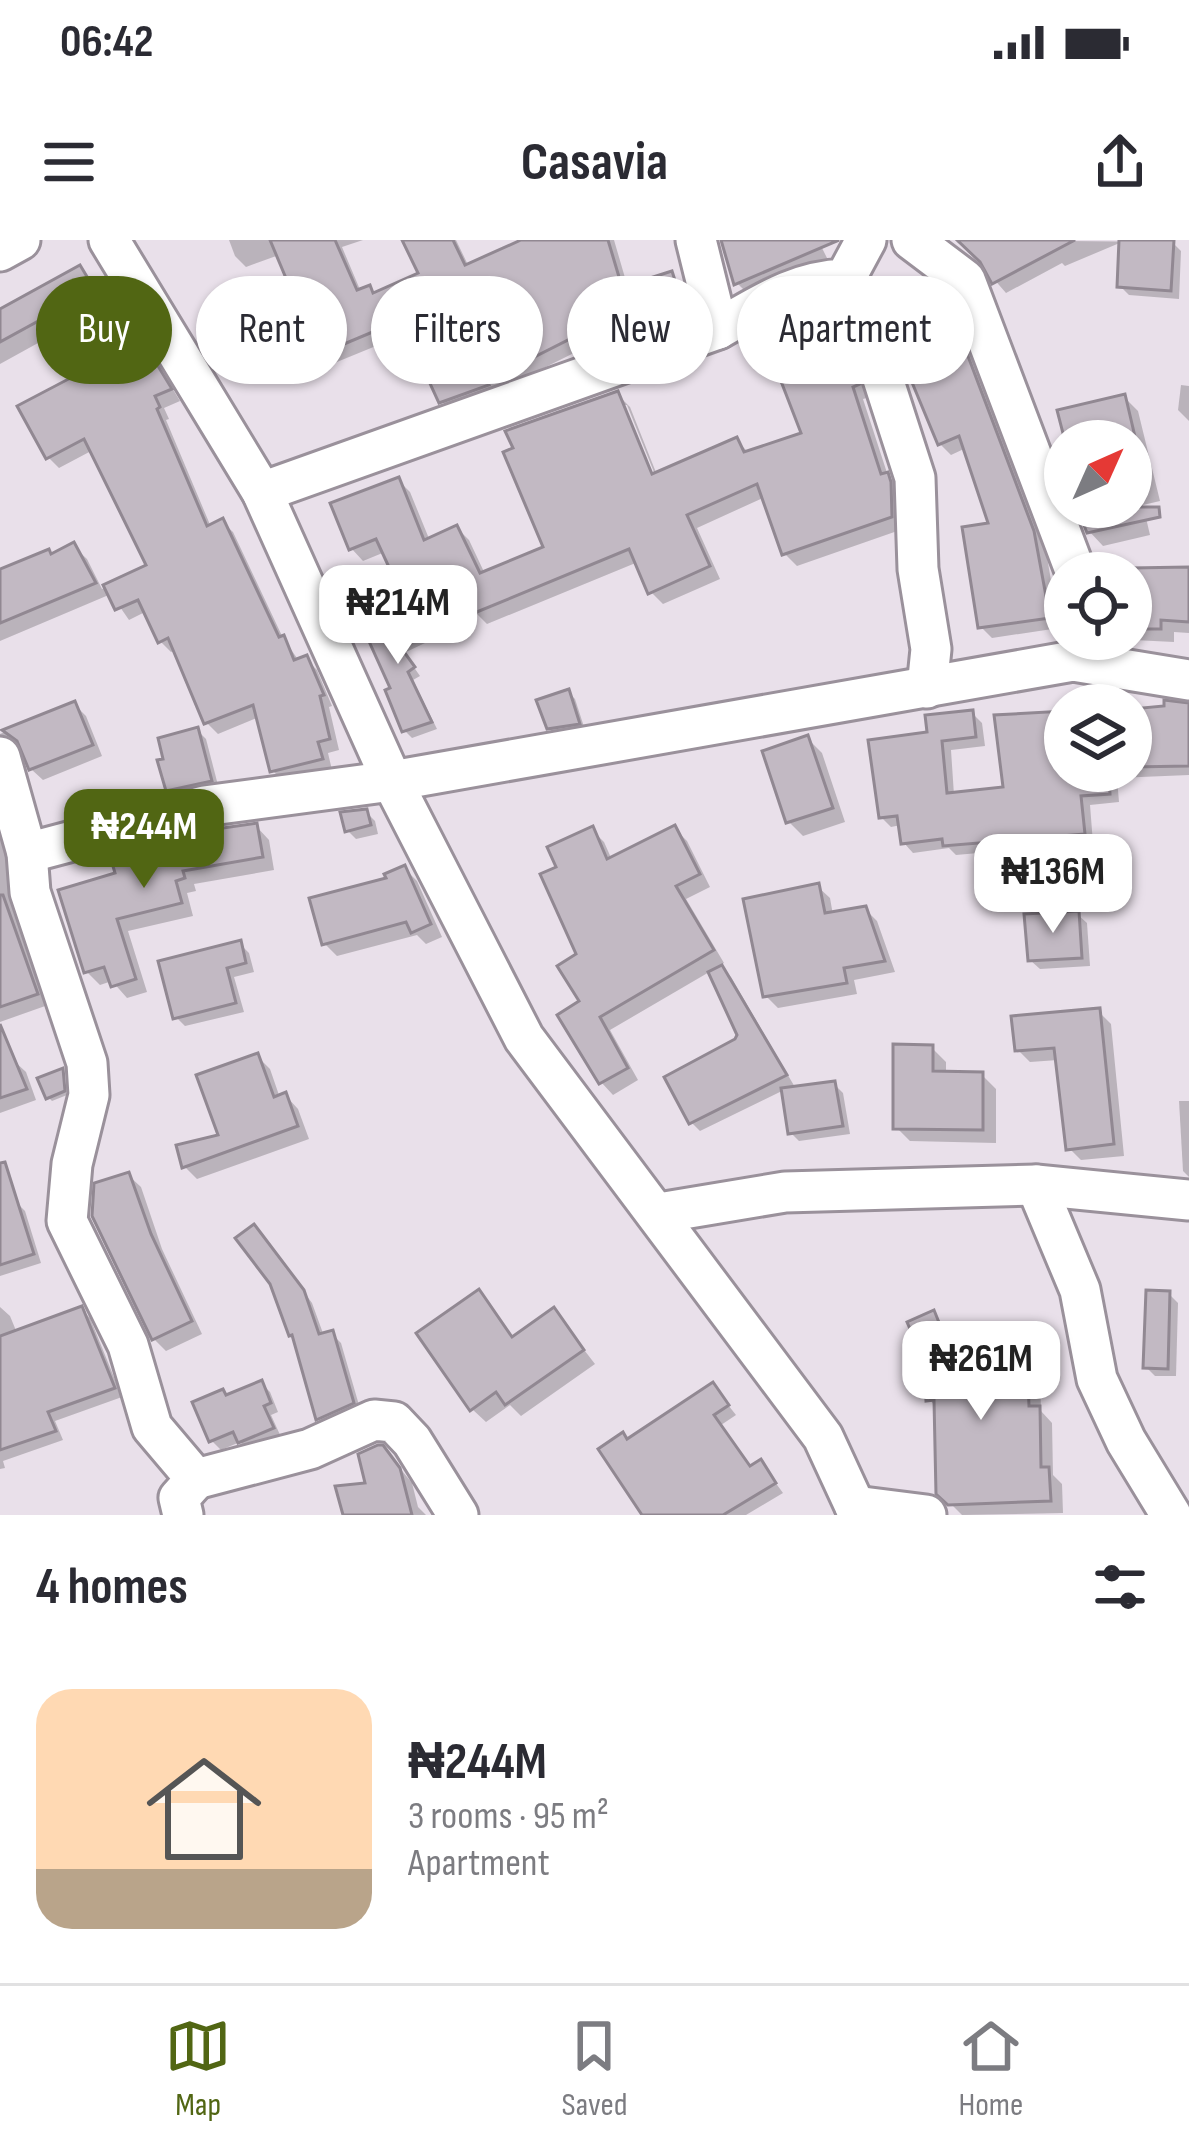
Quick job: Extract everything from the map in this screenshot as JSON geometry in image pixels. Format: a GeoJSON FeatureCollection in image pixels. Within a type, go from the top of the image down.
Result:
{"type":"FeatureCollection","features":[{"type":"Feature","properties":{"kind":"street"},"geometry":{"type":"LineString","coordinates":[[0,250],[20,240]]}},
{"type":"Feature","properties":{"kind":"street"},"geometry":{"type":"LineString","coordinates":[[109,240],[262,492],[392,781],[524,1038],[823,1437],[857,1510],[926,1515]]}},
{"type":"Feature","properties":{"kind":"street"},"geometry":{"type":"LineString","coordinates":[[696,240],[718,329]]}},
{"type":"Feature","properties":{"kind":"street"},"geometry":{"type":"LineString","coordinates":[[847,276],[866,240]]}},
{"type":"Feature","properties":{"kind":"street"},"geometry":{"type":"LineString","coordinates":[[912,240],[965,280],[1068,552]]}},
{"type":"Feature","properties":{"kind":"street"},"geometry":{"type":"LineString","coordinates":[[262,492],[718,329],[737,318]]}},
{"type":"Feature","properties":{"kind":"street"},"geometry":{"type":"LineString","coordinates":[[885,384],[915,478],[918,569],[931,649],[926,688]]}},
{"type":"Feature","properties":{"kind":"street"},"geometry":{"type":"LineString","coordinates":[[27,853],[204,806],[392,781],[926,688],[1044,657]]}},
{"type":"Feature","properties":{"kind":"street"},"geometry":{"type":"LineString","coordinates":[[1112,660],[1189,680]]}},
{"type":"Feature","properties":{"kind":"street"},"geometry":{"type":"LineString","coordinates":[[0,757],[27,853],[30,892],[87,1063],[89,1095],[72,1164],[67,1221],[128,1346],[152,1426],[190,1497],[374,1420],[394,1422],[412,1441],[458,1515]]}},
{"type":"Feature","properties":{"kind":"street"},"geometry":{"type":"LineString","coordinates":[[659,1214],[785,1192],[1036,1185],[1189,1200]]}},
{"type":"Feature","properties":{"kind":"street"},"geometry":{"type":"LineString","coordinates":[[1036,1185],[1080,1290],[1097,1379],[1126,1441],[1171,1515]]}},
{"type":"Feature","properties":{"kind":"building"},"geometry":{"type":"Polygon","coordinates":[[[270,240],[335,240],[357,290],[370,285],[371,333],[347,343],[347,276],[285,276],[270,240]]]}},
{"type":"Feature","properties":{"kind":"building"},"geometry":{"type":"Polygon","coordinates":[[[402,240],[453,240],[465,265],[521,240],[608,240],[619,276],[567,276],[567,341],[543,353],[543,276],[411,276],[418,273],[402,240]]]}},
{"type":"Feature","properties":{"kind":"building"},"geometry":{"type":"Polygon","coordinates":[[[721,240],[839,240],[755,276],[737,276],[734,285],[721,240]]]}},
{"type":"Feature","properties":{"kind":"building"},"geometry":{"type":"Polygon","coordinates":[[[957,240],[1075,240],[992,284],[980,262],[957,240]]]}},
{"type":"Feature","properties":{"kind":"building"},"geometry":{"type":"Polygon","coordinates":[[[1119,240],[1174,240],[1171,291],[1117,287],[1119,240]]]}},
{"type":"Feature","properties":{"kind":"building"},"geometry":{"type":"Polygon","coordinates":[[[80,265],[87,276],[60,276],[80,265]]]}},
{"type":"Feature","properties":{"kind":"building"},"geometry":{"type":"Polygon","coordinates":[[[36,289],[36,322],[0,342],[0,309],[36,289]]]}},
{"type":"Feature","properties":{"kind":"building"},"geometry":{"type":"Polygon","coordinates":[[[974,372],[1034,531],[1044,585],[1044,619],[978,628],[962,527],[988,523],[959,436],[938,445],[913,384],[974,384],[974,372]]]}},
{"type":"Feature","properties":{"kind":"building"},"geometry":{"type":"Polygon","coordinates":[[[59,384],[169,384],[172,389],[155,396],[157,409],[207,526],[223,518],[279,637],[284,635],[294,660],[307,655],[324,695],[320,696],[330,739],[318,742],[323,759],[270,772],[253,705],[204,724],[168,638],[158,643],[138,600],[115,610],[103,585],[146,565],[84,439],[46,459],[17,406],[59,384]]]}},
{"type":"Feature","properties":{"kind":"building"},"geometry":{"type":"Polygon","coordinates":[[[430,384],[489,385],[439,403],[430,384]]]}},
{"type":"Feature","properties":{"kind":"building"},"geometry":{"type":"Polygon","coordinates":[[[782,384],[860,384],[853,387],[881,474],[888,472],[891,482],[892,517],[782,555],[757,484],[687,515],[710,566],[648,594],[629,549],[472,614],[457,578],[405,602],[376,539],[349,550],[330,503],[399,477],[424,540],[457,525],[480,573],[543,547],[503,452],[513,448],[505,431],[618,391],[652,474],[737,437],[744,452],[801,433],[782,384]]]}},
{"type":"Feature","properties":{"kind":"building"},"geometry":{"type":"Polygon","coordinates":[[[1125,394],[1131,420],[1060,420],[1057,410],[1125,394]]]}},
{"type":"Feature","properties":{"kind":"building"},"geometry":{"type":"Polygon","coordinates":[[[74,542],[96,583],[0,623],[0,569],[74,542]]]}},
{"type":"Feature","properties":{"kind":"building"},"geometry":{"type":"Polygon","coordinates":[[[1189,567],[1189,622],[1161,620],[1161,629],[1152,629],[1152,568],[1189,567]]]}},
{"type":"Feature","properties":{"kind":"building"},"geometry":{"type":"Polygon","coordinates":[[[407,608],[420,636],[399,645],[415,667],[408,672],[432,722],[402,732],[385,690],[390,688],[363,628],[407,608]]]}},
{"type":"Feature","properties":{"kind":"building"},"geometry":{"type":"Polygon","coordinates":[[[569,689],[580,724],[547,729],[536,700],[569,689]]]}},
{"type":"Feature","properties":{"kind":"building"},"geometry":{"type":"Polygon","coordinates":[[[1164,700],[1189,703],[1189,766],[1152,767],[1152,707],[1164,706],[1164,700]]]}},
{"type":"Feature","properties":{"kind":"building"},"geometry":{"type":"Polygon","coordinates":[[[75,701],[93,745],[29,770],[17,741],[2,730],[75,701]]]}},
{"type":"Feature","properties":{"kind":"building"},"geometry":{"type":"Polygon","coordinates":[[[973,710],[976,737],[942,741],[947,793],[1003,787],[994,715],[1044,712],[1044,792],[1110,794],[1081,796],[1085,834],[943,846],[942,839],[901,844],[897,816],[879,818],[868,740],[927,732],[925,715],[973,710]]]}},
{"type":"Feature","properties":{"kind":"building"},"geometry":{"type":"Polygon","coordinates":[[[198,727],[212,781],[166,791],[157,760],[163,759],[158,738],[198,727]]]}},
{"type":"Feature","properties":{"kind":"building"},"geometry":{"type":"Polygon","coordinates":[[[808,735],[833,808],[786,823],[762,751],[808,735]]]}},
{"type":"Feature","properties":{"kind":"building"},"geometry":{"type":"Polygon","coordinates":[[[367,809],[371,825],[345,832],[340,812],[367,809]]]}},
{"type":"Feature","properties":{"kind":"building"},"geometry":{"type":"Polygon","coordinates":[[[257,823],[263,857],[183,871],[185,878],[176,881],[182,903],[117,919],[136,979],[111,987],[104,967],[84,973],[58,890],[115,873],[110,856],[209,830],[257,823]]]}},
{"type":"Feature","properties":{"kind":"building"},"geometry":{"type":"Polygon","coordinates":[[[675,825],[700,874],[676,886],[714,950],[600,1017],[628,1068],[599,1084],[557,1015],[579,1001],[557,966],[576,954],[540,874],[556,867],[547,847],[593,826],[607,859],[675,825]]]}},
{"type":"Feature","properties":{"kind":"building"},"geometry":{"type":"Polygon","coordinates":[[[405,865],[431,924],[411,933],[406,922],[322,945],[309,898],[386,878],[384,874],[405,865]]]}},
{"type":"Feature","properties":{"kind":"building"},"geometry":{"type":"Polygon","coordinates":[[[819,883],[825,913],[866,906],[885,961],[844,968],[847,983],[763,997],[743,899],[819,883]]]}},
{"type":"Feature","properties":{"kind":"building"},"geometry":{"type":"Polygon","coordinates":[[[0,895],[38,994],[0,1007],[0,895]]]}},
{"type":"Feature","properties":{"kind":"building"},"geometry":{"type":"Polygon","coordinates":[[[1079,911],[1082,958],[1028,961],[1024,914],[1079,911]]]}},
{"type":"Feature","properties":{"kind":"building"},"geometry":{"type":"Polygon","coordinates":[[[241,940],[246,963],[227,968],[236,1003],[173,1019],[158,961],[241,940]]]}},
{"type":"Feature","properties":{"kind":"building"},"geometry":{"type":"Polygon","coordinates":[[[722,965],[787,1075],[689,1124],[664,1077],[735,1039],[708,972],[722,965]]]}},
{"type":"Feature","properties":{"kind":"building"},"geometry":{"type":"Polygon","coordinates":[[[1100,1008],[1114,1144],[1066,1150],[1054,1048],[1015,1051],[1011,1016],[1100,1008]]]}},
{"type":"Feature","properties":{"kind":"building"},"geometry":{"type":"Polygon","coordinates":[[[0,1024],[27,1089],[0,1098],[0,1024]]]}},
{"type":"Feature","properties":{"kind":"building"},"geometry":{"type":"Polygon","coordinates":[[[893,1044],[933,1045],[933,1071],[983,1072],[983,1130],[893,1129],[893,1044]]]}},
{"type":"Feature","properties":{"kind":"building"},"geometry":{"type":"Polygon","coordinates":[[[258,1053],[274,1097],[286,1092],[298,1126],[182,1168],[176,1145],[218,1135],[196,1075],[258,1053]]]}},
{"type":"Feature","properties":{"kind":"building"},"geometry":{"type":"Polygon","coordinates":[[[63,1068],[65,1091],[46,1099],[37,1078],[63,1068]]]}},
{"type":"Feature","properties":{"kind":"building"},"geometry":{"type":"Polygon","coordinates":[[[835,1081],[843,1126],[788,1134],[781,1088],[835,1081]]]}},
{"type":"Feature","properties":{"kind":"building"},"geometry":{"type":"Polygon","coordinates":[[[5,1162],[34,1254],[0,1265],[0,1163],[5,1162]]]}},
{"type":"Feature","properties":{"kind":"building"},"geometry":{"type":"Polygon","coordinates":[[[129,1172],[151,1234],[192,1321],[152,1340],[92,1216],[94,1183],[129,1172]]]}},
{"type":"Feature","properties":{"kind":"building"},"geometry":{"type":"Polygon","coordinates":[[[254,1224],[304,1290],[319,1334],[333,1330],[354,1403],[316,1420],[292,1335],[270,1284],[235,1238],[254,1224]]]}},
{"type":"Feature","properties":{"kind":"building"},"geometry":{"type":"Polygon","coordinates":[[[479,1289],[512,1337],[554,1307],[584,1350],[505,1405],[496,1392],[470,1411],[416,1333],[479,1289]]]}},
{"type":"Feature","properties":{"kind":"building"},"geometry":{"type":"Polygon","coordinates":[[[1146,1290],[1170,1291],[1168,1369],[1143,1368],[1146,1290]]]}},
{"type":"Feature","properties":{"kind":"building"},"geometry":{"type":"Polygon","coordinates":[[[82,1306],[115,1388],[48,1412],[56,1431],[0,1450],[0,1336],[82,1306]]]}},
{"type":"Feature","properties":{"kind":"building"},"geometry":{"type":"Polygon","coordinates":[[[934,1310],[952,1355],[1027,1353],[1029,1406],[1040,1406],[1041,1467],[1049,1467],[1051,1501],[948,1505],[936,1494],[934,1400],[926,1401],[924,1361],[907,1322],[934,1310]]]}},
{"type":"Feature","properties":{"kind":"building"},"geometry":{"type":"Polygon","coordinates":[[[262,1380],[271,1403],[264,1406],[274,1428],[238,1443],[233,1432],[209,1442],[192,1402],[262,1380]]]}},
{"type":"Feature","properties":{"kind":"building"},"geometry":{"type":"Polygon","coordinates":[[[713,1382],[729,1405],[714,1415],[750,1466],[761,1459],[776,1483],[723,1515],[642,1515],[598,1449],[623,1432],[627,1439],[713,1382]]]}},
{"type":"Feature","properties":{"kind":"building"},"geometry":{"type":"Polygon","coordinates":[[[383,1445],[400,1468],[412,1515],[343,1515],[335,1486],[365,1483],[358,1454],[383,1445]]]}}]}
